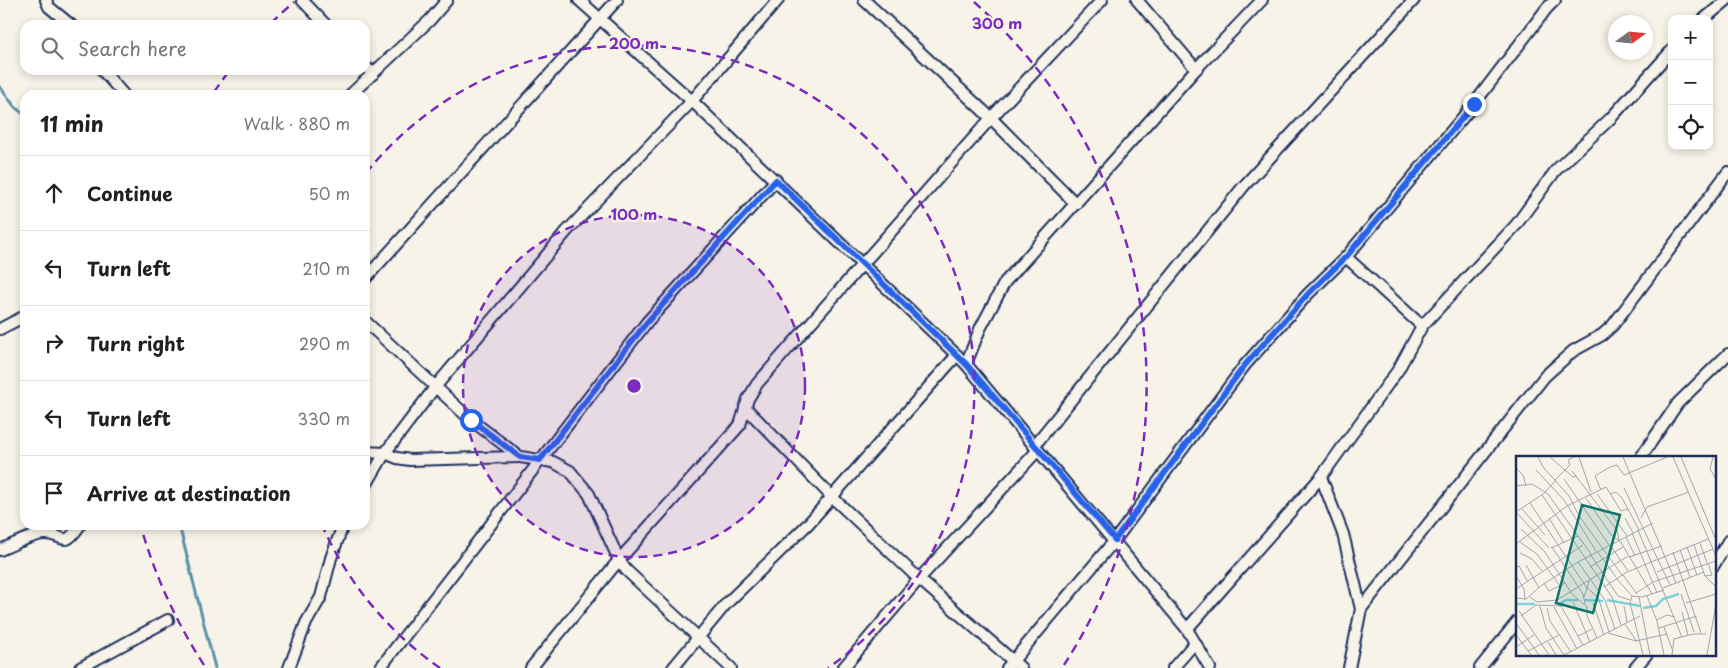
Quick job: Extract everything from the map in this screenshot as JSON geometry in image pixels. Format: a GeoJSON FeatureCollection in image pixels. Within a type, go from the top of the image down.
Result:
{"type":"FeatureCollection","features":[{"type":"Feature","properties":{"kind":"street"},"geometry":{"type":"LineString","coordinates":[[46,0],[49,7],[65,20]]}},
{"type":"Feature","properties":{"kind":"street"},"geometry":{"type":"LineString","coordinates":[[302,0],[321,20]]}},
{"type":"Feature","properties":{"kind":"street"},"geometry":{"type":"LineString","coordinates":[[355,90],[430,20],[447,0]]}},
{"type":"Feature","properties":{"kind":"street"},"geometry":{"type":"LineString","coordinates":[[579,0],[692,101],[776,180],[966,364],[1115,540],[1187,629],[1194,644],[1210,668]]}},
{"type":"Feature","properties":{"kind":"street"},"geometry":{"type":"LineString","coordinates":[[370,272],[470,159],[617,0]]}},
{"type":"Feature","properties":{"kind":"street"},"geometry":{"type":"LineString","coordinates":[[370,478],[385,453],[436,386],[568,231],[692,101],[778,0]]}},
{"type":"Feature","properties":{"kind":"street"},"geometry":{"type":"LineString","coordinates":[[864,0],[991,118],[1076,204]]}},
{"type":"Feature","properties":{"kind":"street"},"geometry":{"type":"LineString","coordinates":[[531,668],[619,560],[740,425],[745,407],[757,384],[864,265],[991,118],[1102,0]]}},
{"type":"Feature","properties":{"kind":"street"},"geometry":{"type":"LineString","coordinates":[[1137,0],[1196,69]]}},
{"type":"Feature","properties":{"kind":"street"},"geometry":{"type":"LineString","coordinates":[[966,364],[980,329],[1005,282],[1196,69],[1262,0]]}},
{"type":"Feature","properties":{"kind":"street"},"geometry":{"type":"LineString","coordinates":[[843,668],[919,579],[1036,448],[1243,187],[1414,0]]}},
{"type":"Feature","properties":{"kind":"street"},"geometry":{"type":"LineString","coordinates":[[745,407],[832,497],[1014,666],[1115,540],[1245,365],[1308,294],[1346,257],[1474,104],[1555,0]]}},
{"type":"Feature","properties":{"kind":"street"},"geometry":{"type":"LineString","coordinates":[[1709,15],[1727,0]]}},
{"type":"Feature","properties":{"kind":"street"},"geometry":{"type":"LineString","coordinates":[[1187,629],[1321,477],[1398,370],[1422,326],[1516,225],[1556,170],[1611,118],[1668,54]]}},
{"type":"Feature","properties":{"kind":"street"},"geometry":{"type":"LineString","coordinates":[[370,71],[373,74]]}},
{"type":"Feature","properties":{"kind":"street"},"geometry":{"type":"LineString","coordinates":[[106,75],[120,90]]}},
{"type":"Feature","properties":{"kind":"street"},"geometry":{"type":"LineString","coordinates":[[1361,609],[1544,376],[1573,351],[1602,335],[1613,325],[1728,172]]}},
{"type":"Feature","properties":{"kind":"street"},"geometry":{"type":"LineString","coordinates":[[380,668],[647,322],[776,180]]}},
{"type":"Feature","properties":{"kind":"street"},"geometry":{"type":"LineString","coordinates":[[1346,257],[1422,326]]}},
{"type":"Feature","properties":{"kind":"street"},"geometry":{"type":"LineString","coordinates":[[0,329],[20,319]]}},
{"type":"Feature","properties":{"kind":"street"},"geometry":{"type":"LineString","coordinates":[[370,326],[471,420],[520,457]]}},
{"type":"Feature","properties":{"kind":"street"},"geometry":{"type":"LineString","coordinates":[[1642,456],[1678,403],[1728,354]]}},
{"type":"Feature","properties":{"kind":"street"},"geometry":{"type":"LineString","coordinates":[[673,668],[726,604],[808,524],[957,355]]}},
{"type":"Feature","properties":{"kind":"street"},"geometry":{"type":"LineString","coordinates":[[370,452],[385,453],[397,458],[410,460],[520,457],[553,462],[570,471],[589,494],[619,560],[626,570],[731,668]]}},
{"type":"Feature","properties":{"kind":"street"},"geometry":{"type":"LineString","coordinates":[[1321,477],[1343,534],[1361,609],[1349,668]]}},
{"type":"Feature","properties":{"kind":"street"},"geometry":{"type":"LineString","coordinates":[[0,550],[44,534],[62,540],[73,535],[76,530]]}},
{"type":"Feature","properties":{"kind":"street"},"geometry":{"type":"LineString","coordinates":[[289,668],[306,622],[321,597],[331,558],[341,530]]}},
{"type":"Feature","properties":{"kind":"street"},"geometry":{"type":"LineString","coordinates":[[1716,562],[1728,541]]}},
{"type":"Feature","properties":{"kind":"street"},"geometry":{"type":"LineString","coordinates":[[80,668],[168,620]]}},
{"type":"Feature","properties":{"kind":"street"},"geometry":{"type":"LineString","coordinates":[[1480,668],[1516,623]]}},
{"type":"Feature","properties":{"kind":"street"},"geometry":{"type":"LineString","coordinates":[[1173,668],[1194,644]]}},
{"type":"Feature","properties":{"kind":"street"},"geometry":{"type":"LineString","coordinates":[[1635,668],[1645,656]]}},
{"type":"Feature","properties":{"kind":"waterway"},"geometry":{"type":"LineString","coordinates":[[0,87],[20,111]]}},
{"type":"Feature","properties":{"kind":"waterway"},"geometry":{"type":"LineString","coordinates":[[180,530],[215,668]]}},
{"type":"Feature","properties":{"kind":"route"},"geometry":{"type":"LineString","coordinates":[[471,420],[520,457],[540,460],[647,322],[776,180],[966,364],[1115,540],[1245,365],[1308,294],[1346,257],[1474,104]]}}]}
